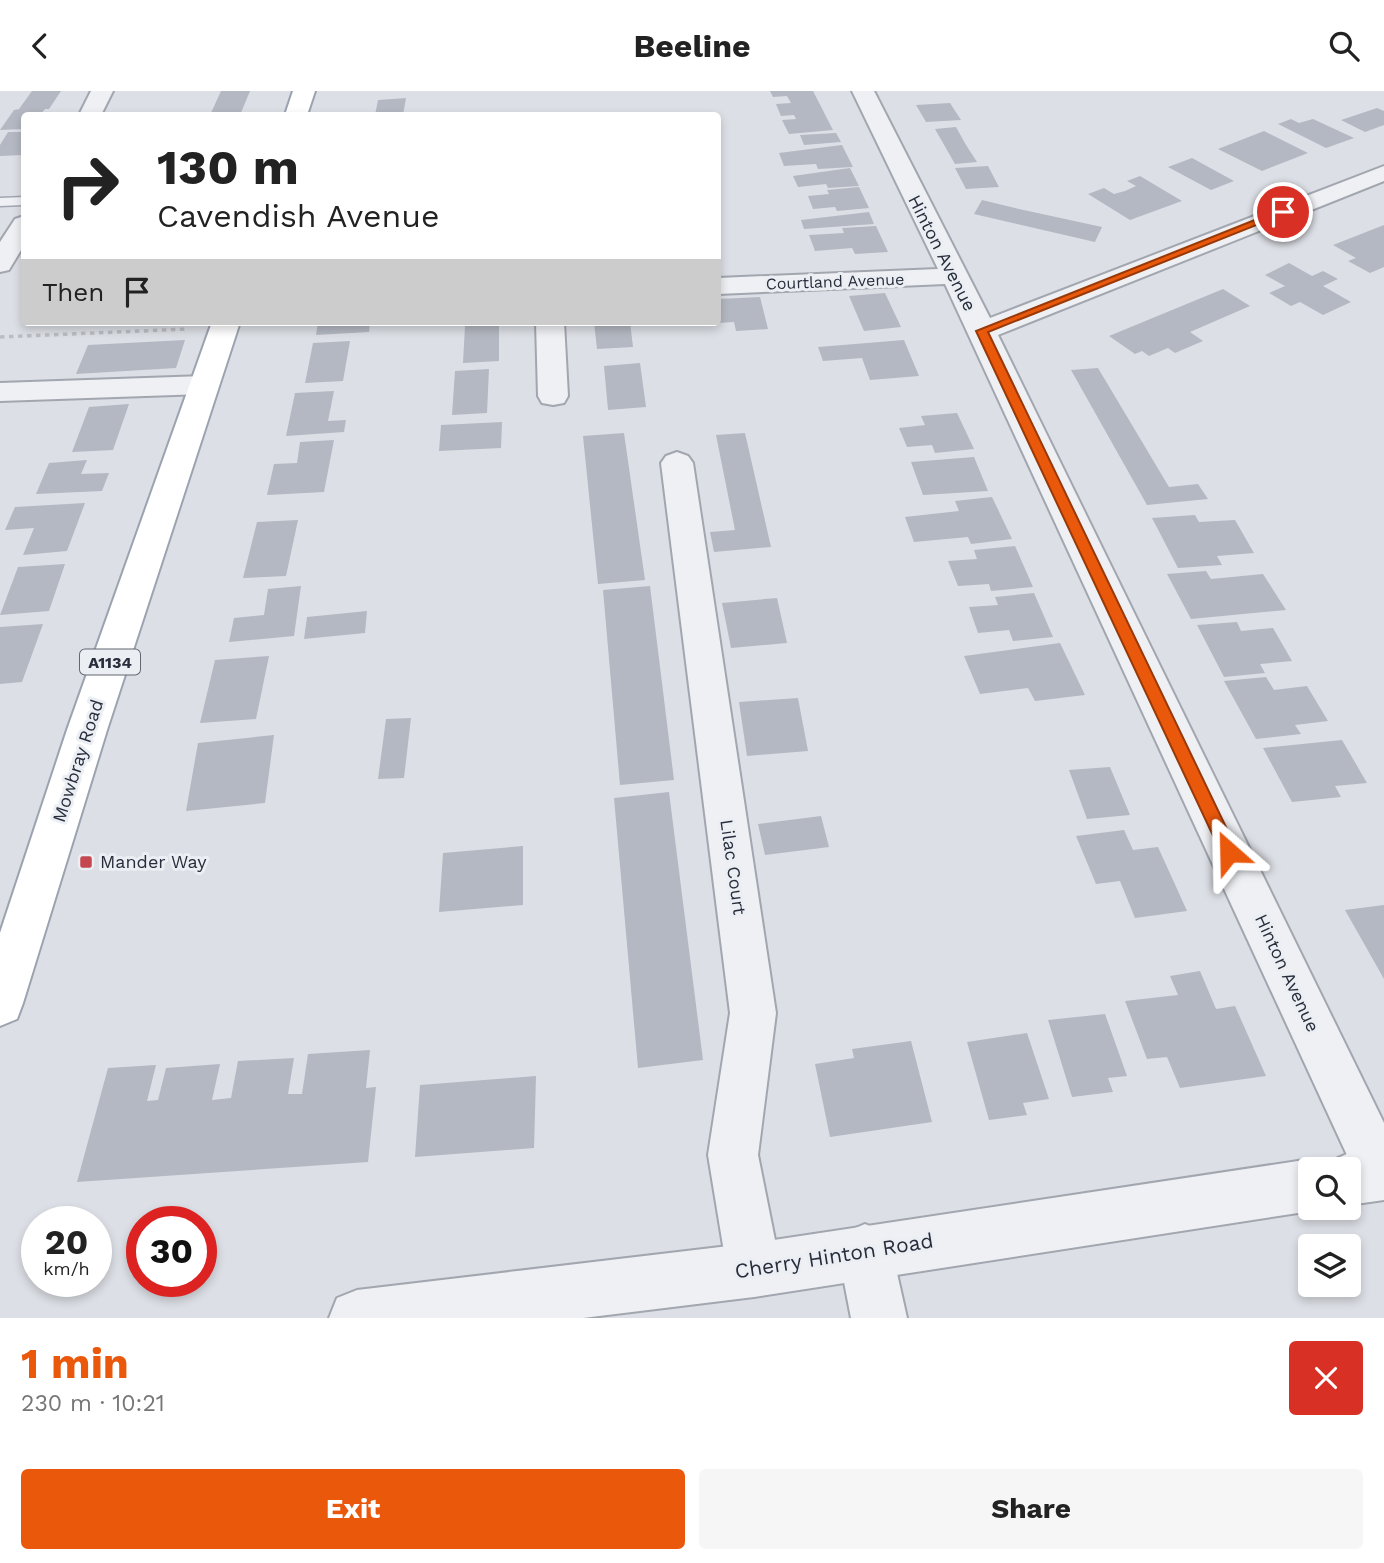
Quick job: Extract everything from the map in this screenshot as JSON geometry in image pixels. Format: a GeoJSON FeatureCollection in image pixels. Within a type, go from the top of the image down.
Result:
{"type":"FeatureCollection","features":[{"type":"Feature","properties":{"kind":"main road"},"geometry":{"type":"LineString","coordinates":[[297,112],[304,91]]}},
{"type":"Feature","properties":{"kind":"main road","name":"Mowbray Road"},"geometry":{"type":"LineString","coordinates":[[0,1003],[92,717],[225,326]]}},
{"type":"Feature","properties":{"kind":"street"},"geometry":{"type":"LineString","coordinates":[[92,112],[102,91]]}},
{"type":"Feature","properties":{"kind":"street","name":"Hinton Avenue"},"geometry":{"type":"LineString","coordinates":[[863,91],[952,276],[982,331],[1372,1176]]}},
{"type":"Feature","properties":{"kind":"street"},"geometry":{"type":"LineString","coordinates":[[982,331],[1384,173]]}},
{"type":"Feature","properties":{"kind":"street"},"geometry":{"type":"LineString","coordinates":[[0,264],[21,229]]}},
{"type":"Feature","properties":{"kind":"street","name":"Courtland Avenue"},"geometry":{"type":"LineString","coordinates":[[721,286],[952,276]]}},
{"type":"Feature","properties":{"kind":"street"},"geometry":{"type":"LineString","coordinates":[[550,326],[553,396]]}},
{"type":"Feature","properties":{"kind":"street"},"geometry":{"type":"LineString","coordinates":[[0,392],[204,385]]}},
{"type":"Feature","properties":{"kind":"street","name":"Lilac Court"},"geometry":{"type":"LineString","coordinates":[[677,463],[753,1013],[733,1154],[754,1270]]}},
{"type":"Feature","properties":{"kind":"street","name":"Cherry Hinton Road"},"geometry":{"type":"LineString","coordinates":[[357,1318],[754,1270],[1298,1187]]}},
{"type":"Feature","properties":{"kind":"street"},"geometry":{"type":"LineString","coordinates":[[865,1251],[879,1318]]}},
{"type":"Feature","properties":{"kind":"lane"},"geometry":{"type":"LineString","coordinates":[[0,202],[21,201]]}},
{"type":"Feature","properties":{"kind":"path"},"geometry":{"type":"LineString","coordinates":[[0,337],[206,326]]}},
{"type":"Feature","properties":{"kind":"building"},"geometry":{"type":"Polygon","coordinates":[[[32,91],[61,91],[49,109],[42,112],[21,112],[21,129],[0,130],[14,110],[19,109],[32,91]]]}},
{"type":"Feature","properties":{"kind":"building"},"geometry":{"type":"Polygon","coordinates":[[[221,91],[250,91],[241,112],[211,112],[221,91]]]}},
{"type":"Feature","properties":{"kind":"building"},"geometry":{"type":"Polygon","coordinates":[[[770,91],[813,91],[833,130],[789,134],[782,120],[796,119],[794,115],[781,116],[776,104],[791,103],[787,96],[773,97],[770,91]]]}},
{"type":"Feature","properties":{"kind":"building"},"geometry":{"type":"Polygon","coordinates":[[[406,98],[404,112],[376,112],[378,100],[406,98]]]}},
{"type":"Feature","properties":{"kind":"building"},"geometry":{"type":"Polygon","coordinates":[[[950,103],[961,120],[926,122],[916,105],[950,103]]]}},
{"type":"Feature","properties":{"kind":"building"},"geometry":{"type":"Polygon","coordinates":[[[1377,108],[1384,111],[1384,125],[1365,132],[1341,120],[1377,108]]]}},
{"type":"Feature","properties":{"kind":"building"},"geometry":{"type":"Polygon","coordinates":[[[1291,119],[1299,123],[1313,119],[1354,138],[1326,148],[1278,124],[1291,119]]]}},
{"type":"Feature","properties":{"kind":"building"},"geometry":{"type":"Polygon","coordinates":[[[956,127],[977,162],[955,164],[935,129],[956,127]]]}},
{"type":"Feature","properties":{"kind":"building"},"geometry":{"type":"Polygon","coordinates":[[[1264,131],[1308,153],[1262,171],[1218,149],[1264,131]]]}},
{"type":"Feature","properties":{"kind":"building"},"geometry":{"type":"Polygon","coordinates":[[[8,132],[21,132],[21,155],[0,156],[0,145],[8,132]]]}},
{"type":"Feature","properties":{"kind":"building"},"geometry":{"type":"Polygon","coordinates":[[[836,133],[841,142],[804,145],[800,135],[836,133]]]}},
{"type":"Feature","properties":{"kind":"building"},"geometry":{"type":"Polygon","coordinates":[[[842,145],[853,167],[818,169],[816,164],[784,166],[779,153],[842,145]]]}},
{"type":"Feature","properties":{"kind":"building"},"geometry":{"type":"Polygon","coordinates":[[[1192,158],[1234,181],[1211,190],[1168,167],[1192,158]]]}},
{"type":"Feature","properties":{"kind":"building"},"geometry":{"type":"Polygon","coordinates":[[[988,166],[999,187],[966,189],[955,168],[988,166]]]}},
{"type":"Feature","properties":{"kind":"building"},"geometry":{"type":"Polygon","coordinates":[[[850,168],[859,186],[828,188],[826,184],[798,187],[793,176],[850,168]]]}},
{"type":"Feature","properties":{"kind":"building"},"geometry":{"type":"Polygon","coordinates":[[[1140,176],[1182,201],[1130,220],[1088,194],[1104,188],[1114,194],[1125,191],[1136,186],[1127,181],[1140,176]]]}},
{"type":"Feature","properties":{"kind":"building"},"geometry":{"type":"Polygon","coordinates":[[[859,187],[869,208],[837,211],[835,207],[813,209],[808,196],[829,194],[827,190],[859,187]]]}},
{"type":"Feature","properties":{"kind":"building"},"geometry":{"type":"Polygon","coordinates":[[[982,200],[1102,227],[1095,242],[974,214],[982,200]]]}},
{"type":"Feature","properties":{"kind":"building"},"geometry":{"type":"Polygon","coordinates":[[[869,212],[874,224],[804,229],[801,220],[869,212]]]}},
{"type":"Feature","properties":{"kind":"building"},"geometry":{"type":"Polygon","coordinates":[[[1384,225],[1384,267],[1370,273],[1348,261],[1356,258],[1333,245],[1384,225]]]}},
{"type":"Feature","properties":{"kind":"building"},"geometry":{"type":"Polygon","coordinates":[[[876,226],[888,252],[855,254],[852,248],[815,251],[809,235],[844,233],[842,228],[876,226]]]}},
{"type":"Feature","properties":{"kind":"building"},"geometry":{"type":"Polygon","coordinates":[[[1289,263],[1312,276],[1323,271],[1338,279],[1323,286],[1351,302],[1323,315],[1300,302],[1291,306],[1269,293],[1285,286],[1265,275],[1289,263]]]}},
{"type":"Feature","properties":{"kind":"building"},"geometry":{"type":"Polygon","coordinates":[[[1223,289],[1250,306],[1190,332],[1203,341],[1175,353],[1168,348],[1149,356],[1142,351],[1135,354],[1109,336],[1223,289]]]}},
{"type":"Feature","properties":{"kind":"building"},"geometry":{"type":"Polygon","coordinates":[[[885,293],[901,327],[864,331],[849,296],[885,293]]]}},
{"type":"Feature","properties":{"kind":"building"},"geometry":{"type":"Polygon","coordinates":[[[760,297],[768,329],[736,331],[734,322],[721,323],[721,299],[760,297]]]}},
{"type":"Feature","properties":{"kind":"building"},"geometry":{"type":"Polygon","coordinates":[[[317,326],[370,326],[369,332],[316,335],[317,326]]]}},
{"type":"Feature","properties":{"kind":"building"},"geometry":{"type":"Polygon","coordinates":[[[465,326],[499,326],[499,361],[463,363],[465,326]]]}},
{"type":"Feature","properties":{"kind":"building"},"geometry":{"type":"Polygon","coordinates":[[[594,326],[630,326],[633,347],[597,349],[594,326]]]}},
{"type":"Feature","properties":{"kind":"building"},"geometry":{"type":"Polygon","coordinates":[[[185,340],[176,368],[76,374],[88,345],[185,340]]]}},
{"type":"Feature","properties":{"kind":"building"},"geometry":{"type":"Polygon","coordinates":[[[904,340],[919,376],[870,380],[862,358],[823,361],[818,347],[904,340]]]}},
{"type":"Feature","properties":{"kind":"building"},"geometry":{"type":"Polygon","coordinates":[[[350,341],[343,381],[305,383],[313,343],[350,341]]]}},
{"type":"Feature","properties":{"kind":"building"},"geometry":{"type":"Polygon","coordinates":[[[640,363],[646,407],[608,410],[604,366],[640,363]]]}},
{"type":"Feature","properties":{"kind":"building"},"geometry":{"type":"Polygon","coordinates":[[[1098,368],[1169,487],[1198,484],[1208,499],[1147,505],[1071,370],[1098,368]]]}},
{"type":"Feature","properties":{"kind":"building"},"geometry":{"type":"Polygon","coordinates":[[[489,369],[487,413],[452,415],[455,371],[489,369]]]}},
{"type":"Feature","properties":{"kind":"building"},"geometry":{"type":"Polygon","coordinates":[[[334,391],[328,421],[346,420],[344,432],[286,436],[295,393],[334,391]]]}},
{"type":"Feature","properties":{"kind":"building"},"geometry":{"type":"Polygon","coordinates":[[[129,404],[113,450],[72,452],[89,407],[129,404]]]}},
{"type":"Feature","properties":{"kind":"building"},"geometry":{"type":"Polygon","coordinates":[[[957,413],[974,449],[935,453],[932,445],[907,447],[899,428],[925,425],[921,416],[957,413]]]}},
{"type":"Feature","properties":{"kind":"building"},"geometry":{"type":"Polygon","coordinates":[[[502,422],[501,448],[439,451],[441,425],[502,422]]]}},
{"type":"Feature","properties":{"kind":"building"},"geometry":{"type":"Polygon","coordinates":[[[624,433],[645,580],[598,584],[583,436],[624,433]]]}},
{"type":"Feature","properties":{"kind":"building"},"geometry":{"type":"Polygon","coordinates":[[[745,433],[771,547],[714,552],[710,532],[735,530],[716,435],[745,433]]]}},
{"type":"Feature","properties":{"kind":"building"},"geometry":{"type":"Polygon","coordinates":[[[334,440],[324,492],[267,495],[274,464],[297,463],[300,442],[334,440]]]}},
{"type":"Feature","properties":{"kind":"building"},"geometry":{"type":"Polygon","coordinates":[[[974,457],[988,491],[923,495],[911,462],[974,457]]]}},
{"type":"Feature","properties":{"kind":"building"},"geometry":{"type":"Polygon","coordinates":[[[87,460],[81,474],[109,473],[102,491],[36,494],[49,463],[87,460]]]}},
{"type":"Feature","properties":{"kind":"building"},"geometry":{"type":"Polygon","coordinates":[[[992,497],[1012,539],[971,544],[968,537],[914,542],[905,517],[959,511],[955,501],[992,497]]]}},
{"type":"Feature","properties":{"kind":"building"},"geometry":{"type":"Polygon","coordinates":[[[85,503],[67,551],[23,555],[34,528],[5,530],[15,507],[85,503]]]}},
{"type":"Feature","properties":{"kind":"building"},"geometry":{"type":"Polygon","coordinates":[[[1195,515],[1199,522],[1235,520],[1254,553],[1217,556],[1222,565],[1178,568],[1152,518],[1195,515]]]}},
{"type":"Feature","properties":{"kind":"building"},"geometry":{"type":"Polygon","coordinates":[[[298,520],[286,576],[243,578],[257,522],[298,520]]]}},
{"type":"Feature","properties":{"kind":"building"},"geometry":{"type":"Polygon","coordinates":[[[1015,546],[1033,587],[991,591],[989,584],[958,586],[948,561],[977,559],[974,550],[1015,546]]]}},
{"type":"Feature","properties":{"kind":"building"},"geometry":{"type":"Polygon","coordinates":[[[65,564],[49,611],[0,615],[18,567],[65,564]]]}},
{"type":"Feature","properties":{"kind":"building"},"geometry":{"type":"Polygon","coordinates":[[[1206,571],[1211,579],[1263,574],[1286,610],[1191,619],[1167,574],[1206,571]]]}},
{"type":"Feature","properties":{"kind":"building"},"geometry":{"type":"Polygon","coordinates":[[[301,586],[294,636],[229,642],[234,618],[264,615],[268,589],[301,586]]]}},
{"type":"Feature","properties":{"kind":"building"},"geometry":{"type":"Polygon","coordinates":[[[650,586],[674,780],[620,785],[603,590],[650,586]]]}},
{"type":"Feature","properties":{"kind":"building"},"geometry":{"type":"Polygon","coordinates":[[[1034,593],[1053,637],[1013,641],[1009,630],[978,633],[969,607],[998,605],[995,597],[1034,593]]]}},
{"type":"Feature","properties":{"kind":"building"},"geometry":{"type":"Polygon","coordinates":[[[777,598],[787,643],[731,648],[722,603],[777,598]]]}},
{"type":"Feature","properties":{"kind":"building"},"geometry":{"type":"Polygon","coordinates":[[[367,611],[365,633],[304,639],[307,617],[367,611]]]}},
{"type":"Feature","properties":{"kind":"building"},"geometry":{"type":"Polygon","coordinates":[[[1237,622],[1241,631],[1273,628],[1292,661],[1260,664],[1265,673],[1224,677],[1197,625],[1237,622]]]}},
{"type":"Feature","properties":{"kind":"building"},"geometry":{"type":"Polygon","coordinates":[[[43,624],[22,682],[0,684],[0,627],[43,624]]]}},
{"type":"Feature","properties":{"kind":"building"},"geometry":{"type":"Polygon","coordinates":[[[1060,643],[1085,695],[1035,701],[1028,688],[980,694],[964,656],[1060,643]]]}},
{"type":"Feature","properties":{"kind":"building"},"geometry":{"type":"Polygon","coordinates":[[[269,656],[256,719],[200,723],[215,660],[269,656]]]}},
{"type":"Feature","properties":{"kind":"building"},"geometry":{"type":"Polygon","coordinates":[[[1266,677],[1274,690],[1307,686],[1328,721],[1295,725],[1301,734],[1256,739],[1224,681],[1266,677]]]}},
{"type":"Feature","properties":{"kind":"building"},"geometry":{"type":"Polygon","coordinates":[[[798,698],[808,751],[747,756],[739,702],[798,698]]]}},
{"type":"Feature","properties":{"kind":"building"},"geometry":{"type":"Polygon","coordinates":[[[411,718],[404,778],[378,779],[386,719],[411,718]]]}},
{"type":"Feature","properties":{"kind":"building"},"geometry":{"type":"Polygon","coordinates":[[[274,735],[265,803],[186,811],[198,743],[274,735]]]}},
{"type":"Feature","properties":{"kind":"building"},"geometry":{"type":"Polygon","coordinates":[[[1342,740],[1367,783],[1335,786],[1341,797],[1292,802],[1263,748],[1342,740]]]}},
{"type":"Feature","properties":{"kind":"building"},"geometry":{"type":"Polygon","coordinates":[[[1110,767],[1130,815],[1087,819],[1069,770],[1110,767]]]}},
{"type":"Feature","properties":{"kind":"building"},"geometry":{"type":"Polygon","coordinates":[[[669,792],[703,1060],[638,1068],[614,798],[669,792]]]}},
{"type":"Feature","properties":{"kind":"building"},"geometry":{"type":"Polygon","coordinates":[[[821,816],[829,847],[765,855],[758,824],[821,816]]]}},
{"type":"Feature","properties":{"kind":"building"},"geometry":{"type":"Polygon","coordinates":[[[1124,830],[1133,850],[1158,847],[1187,911],[1135,918],[1120,881],[1096,884],[1076,836],[1124,830]]]}},
{"type":"Feature","properties":{"kind":"building"},"geometry":{"type":"Polygon","coordinates":[[[523,846],[523,905],[439,912],[443,853],[523,846]]]}},
{"type":"Feature","properties":{"kind":"building"},"geometry":{"type":"Polygon","coordinates":[[[1384,905],[1384,979],[1345,910],[1384,905]]]}},
{"type":"Feature","properties":{"kind":"building"},"geometry":{"type":"Polygon","coordinates":[[[1200,971],[1216,1009],[1235,1006],[1266,1076],[1180,1088],[1167,1057],[1147,1059],[1125,1001],[1178,995],[1170,976],[1200,971]]]}},
{"type":"Feature","properties":{"kind":"building"},"geometry":{"type":"Polygon","coordinates":[[[1105,1014],[1127,1076],[1108,1078],[1113,1092],[1072,1097],[1048,1020],[1105,1014]]]}},
{"type":"Feature","properties":{"kind":"building"},"geometry":{"type":"Polygon","coordinates":[[[1027,1033],[1049,1099],[1023,1103],[1027,1115],[989,1120],[967,1042],[1027,1033]]]}},
{"type":"Feature","properties":{"kind":"building"},"geometry":{"type":"Polygon","coordinates":[[[911,1041],[932,1122],[830,1137],[815,1064],[854,1058],[852,1049],[911,1041]]]}},
{"type":"Feature","properties":{"kind":"building"},"geometry":{"type":"Polygon","coordinates":[[[370,1050],[366,1088],[376,1087],[368,1162],[77,1182],[108,1068],[156,1065],[147,1101],[158,1100],[166,1068],[220,1064],[212,1100],[231,1098],[238,1061],[294,1058],[288,1094],[302,1094],[308,1054],[370,1050]]]}},
{"type":"Feature","properties":{"kind":"building"},"geometry":{"type":"Polygon","coordinates":[[[536,1076],[534,1148],[415,1157],[420,1085],[536,1076]]]}},
{"type":"Feature","properties":{"kind":"place","name":"Mander Way"},"geometry":{"type":"Point","coordinates":[86,862]}},
{"type":"Feature","properties":{"kind":"route"},"geometry":{"type":"LineString","coordinates":[[1229,852],[982,331],[1283,212]]}}]}
